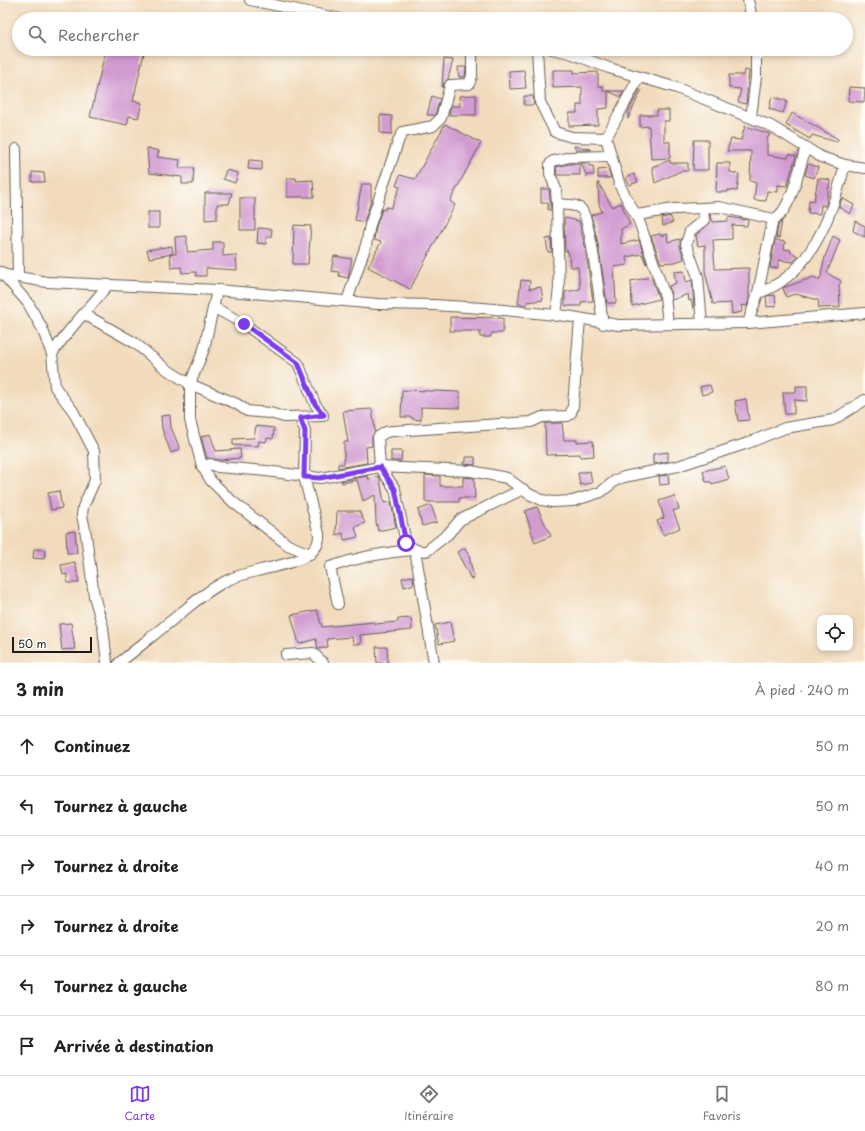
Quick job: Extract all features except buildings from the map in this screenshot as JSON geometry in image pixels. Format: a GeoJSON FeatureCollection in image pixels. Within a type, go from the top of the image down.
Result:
{"type":"FeatureCollection","features":[{"type":"Feature","properties":{"kind":"street"},"geometry":{"type":"LineString","coordinates":[[250,0],[307,12]]}},
{"type":"Feature","properties":{"kind":"street"},"geometry":{"type":"LineString","coordinates":[[748,0],[751,12]]}},
{"type":"Feature","properties":{"kind":"street"},"geometry":{"type":"LineString","coordinates":[[347,301],[366,245],[370,225],[399,139],[403,132],[433,126],[441,118],[450,85],[469,84],[472,76],[472,56]]}},
{"type":"Feature","properties":{"kind":"street"},"geometry":{"type":"LineString","coordinates":[[537,56],[540,102],[555,132],[572,137],[606,138]]}},
{"type":"Feature","properties":{"kind":"street"},"geometry":{"type":"LineString","coordinates":[[578,56],[608,68],[677,88],[771,126],[821,157],[845,165],[865,168]]}},
{"type":"Feature","properties":{"kind":"street"},"geometry":{"type":"LineString","coordinates":[[751,117],[756,77],[756,56]]}},
{"type":"Feature","properties":{"kind":"street"},"geometry":{"type":"LineString","coordinates":[[639,77],[606,138],[620,186],[637,215],[665,296],[668,324]]}},
{"type":"Feature","properties":{"kind":"street"},"geometry":{"type":"LineString","coordinates":[[748,323],[758,293],[774,219],[778,217],[786,206],[806,147]]}},
{"type":"Feature","properties":{"kind":"street"},"geometry":{"type":"LineString","coordinates":[[16,149],[18,276]]}},
{"type":"Feature","properties":{"kind":"street"},"geometry":{"type":"LineString","coordinates":[[556,316],[559,287],[557,204],[556,190],[550,174],[551,162],[570,157],[610,156]]}},
{"type":"Feature","properties":{"kind":"street"},"geometry":{"type":"LineString","coordinates":[[758,293],[790,277],[809,253],[833,209],[845,165]]}},
{"type":"Feature","properties":{"kind":"street"},"geometry":{"type":"LineString","coordinates":[[557,204],[580,208],[585,213],[592,244],[603,324]]}},
{"type":"Feature","properties":{"kind":"street"},"geometry":{"type":"LineString","coordinates":[[637,215],[674,209],[719,207],[774,219]]}},
{"type":"Feature","properties":{"kind":"street"},"geometry":{"type":"LineString","coordinates":[[702,324],[698,277],[686,244],[690,231],[704,220],[703,208]]}},
{"type":"Feature","properties":{"kind":"street"},"geometry":{"type":"LineString","coordinates":[[1,273],[47,282],[217,290],[378,304],[433,305],[556,316],[603,324],[642,326],[668,324],[748,323],[865,313]]}},
{"type":"Feature","properties":{"kind":"street"},"geometry":{"type":"LineString","coordinates":[[1,273],[28,303],[42,328],[52,354],[56,387],[73,411],[95,455],[95,480],[83,507],[82,515],[94,596],[104,627],[107,663]]}},
{"type":"Feature","properties":{"kind":"street"},"geometry":{"type":"LineString","coordinates":[[52,354],[66,333],[107,286]]}},
{"type":"Feature","properties":{"kind":"street"},"geometry":{"type":"LineString","coordinates":[[217,290],[204,349],[190,384],[190,420],[202,466],[211,481],[234,502],[288,545],[310,554]]}},
{"type":"Feature","properties":{"kind":"street"},"geometry":{"type":"LineString","coordinates":[[84,314],[135,343],[166,369],[190,384],[251,412],[300,418],[324,415],[315,404],[298,363],[244,324],[213,307]]}},
{"type":"Feature","properties":{"kind":"street"},"geometry":{"type":"LineString","coordinates":[[434,663],[415,550],[406,543],[395,489],[380,467],[378,437],[386,432],[531,422],[542,418],[568,416],[571,413],[573,406],[580,319]]}},
{"type":"Feature","properties":{"kind":"street"},"geometry":{"type":"LineString","coordinates":[[202,466],[210,464],[218,467],[320,478],[380,467],[470,470],[507,478],[546,502],[573,501],[601,492],[616,480],[624,477],[678,466],[748,443],[785,428],[833,420],[865,400]]}},
{"type":"Feature","properties":{"kind":"street"},"geometry":{"type":"LineString","coordinates":[[120,663],[203,595],[228,580],[258,570],[285,566],[310,554],[320,540],[304,477],[305,431],[300,418]]}},
{"type":"Feature","properties":{"kind":"street"},"geometry":{"type":"LineString","coordinates":[[338,604],[330,567],[370,556],[415,550],[425,552],[432,549],[460,520],[523,489]]}},
{"type":"Feature","properties":{"kind":"street"},"geometry":{"type":"LineString","coordinates":[[286,655],[313,653],[323,663]]}},
{"type":"Feature","properties":{"kind":"route"},"geometry":{"type":"LineString","coordinates":[[244,324],[298,363],[315,404],[324,415],[322,417],[300,418],[305,431],[304,477],[328,477],[380,467],[395,489],[406,543]]}}]}
